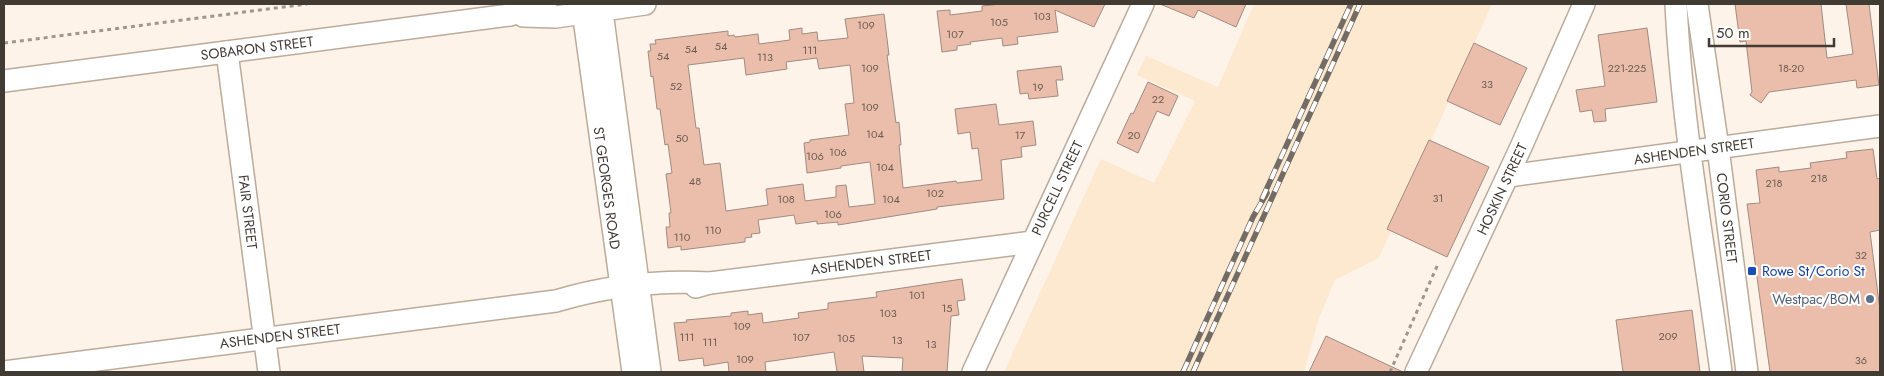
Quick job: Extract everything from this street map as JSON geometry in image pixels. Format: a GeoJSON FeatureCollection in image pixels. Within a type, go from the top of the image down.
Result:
{"type":"FeatureCollection","features":[{"type":"Feature","properties":{"kind":"street","name":"SOBARON STREET"},"geometry":{"type":"LineString","coordinates":[[4,81],[510,15],[546,4]]}},
{"type":"Feature","properties":{"kind":"street","name":"SOBARON STREET"},"geometry":{"type":"LineString","coordinates":[[510,15],[546,18],[592,8],[645,4]]}},
{"type":"Feature","properties":{"kind":"street","name":"PURCELL STREET"},"geometry":{"type":"LineString","coordinates":[[973,372],[1143,4]]}},
{"type":"Feature","properties":{"kind":"street","name":"HOSKIN STREET"},"geometry":{"type":"LineString","coordinates":[[1416,372],[1508,176],[1584,4]]}},
{"type":"Feature","properties":{"kind":"street","name":"CORIO STREET"},"geometry":{"type":"LineString","coordinates":[[1676,4],[1679,58],[1690,151],[1721,372]]}},
{"type":"Feature","properties":{"kind":"street","name":"CORIO STREET"},"geometry":{"type":"LineString","coordinates":[[1697,4],[1747,372]]}},
{"type":"Feature","properties":{"kind":"street","name":"ST GEORGES ROAD"},"geometry":{"type":"LineString","coordinates":[[592,8],[630,292],[633,372]]}},
{"type":"Feature","properties":{"kind":"street","name":"FAIR STREET"},"geometry":{"type":"LineString","coordinates":[[227,52],[269,372]]}},
{"type":"Feature","properties":{"kind":"street","name":"ASHENDEN STREET"},"geometry":{"type":"LineString","coordinates":[[1508,176],[1880,126]]}},
{"type":"Feature","properties":{"kind":"street","name":"ASHENDEN STREET"},"geometry":{"type":"LineString","coordinates":[[4,372],[556,301],[584,292],[676,293],[710,283],[1033,242]]}},
{"type":"Feature","properties":{"kind":"street","name":"ST GEORGES ROAD"},"geometry":{"type":"LineString","coordinates":[[630,292],[650,372]]}},
{"type":"Feature","properties":{"kind":"path"},"geometry":{"type":"LineString","coordinates":[[4,43],[308,4]]}},
{"type":"Feature","properties":{"kind":"path"},"geometry":{"type":"LineString","coordinates":[[1390,372],[1438,264]]}},
{"type":"Feature","properties":{"kind":"shaded area"},"geometry":{"type":"Polygon","coordinates":[[[1254,4],[1492,4],[1379,258],[1335,280],[1319,318],[1304,372],[1004,372],[1101,159],[1154,183],[1195,101],[1137,75],[1146,56],[1218,87],[1254,4]]]}},
{"type":"Feature","properties":{"kind":"building"},"geometry":{"type":"Polygon","coordinates":[[[1001,4],[1105,4],[1094,27],[1055,10],[1058,32],[1017,37],[1018,44],[1003,46],[1002,38],[970,42],[971,44],[957,46],[957,50],[942,52],[937,11],[950,10],[950,15],[982,11],[982,6],[1001,4]]]}},
{"type":"Feature","properties":{"kind":"building"},"geometry":{"type":"Polygon","coordinates":[[[1160,4],[1246,4],[1236,27],[1198,10],[1194,18],[1160,4]]]}},
{"type":"Feature","properties":{"kind":"building"},"geometry":{"type":"Polygon","coordinates":[[[1735,4],[1821,4],[1827,58],[1853,54],[1846,4],[1869,4],[1879,85],[1857,88],[1856,80],[1769,92],[1761,103],[1750,95],[1752,92],[1746,41],[1740,42],[1735,4]]]}},
{"type":"Feature","properties":{"kind":"building"},"geometry":{"type":"Polygon","coordinates":[[[884,14],[889,55],[887,55],[896,123],[899,122],[903,188],[956,181],[957,183],[982,180],[978,148],[972,149],[970,132],[958,134],[955,109],[996,104],[999,125],[1033,121],[1036,145],[1021,147],[1022,157],[1001,160],[1004,199],[937,207],[937,209],[838,225],[838,222],[817,224],[817,221],[796,224],[794,215],[758,220],[760,233],[751,234],[752,237],[745,238],[745,242],[681,250],[681,246],[668,248],[666,227],[670,227],[669,213],[671,213],[666,174],[672,173],[668,144],[665,145],[660,109],[657,109],[653,76],[651,77],[648,51],[651,51],[650,44],[656,44],[655,40],[728,31],[728,36],[734,35],[735,37],[758,34],[759,44],[790,40],[789,30],[802,28],[802,34],[817,32],[818,41],[848,38],[845,19],[884,14]],[[744,58],[688,65],[696,128],[699,128],[704,165],[720,163],[726,211],[768,205],[766,189],[803,184],[805,201],[836,197],[836,186],[846,185],[849,207],[875,204],[870,162],[807,173],[804,143],[810,142],[810,140],[849,135],[845,104],[854,103],[850,65],[819,69],[817,58],[786,62],[787,69],[746,75],[744,58]]]}},
{"type":"Feature","properties":{"kind":"building"},"geometry":{"type":"Polygon","coordinates":[[[1647,28],[1657,102],[1605,109],[1606,121],[1594,122],[1592,110],[1580,112],[1576,90],[1605,86],[1598,35],[1647,28]]]}},
{"type":"Feature","properties":{"kind":"building"},"geometry":{"type":"Polygon","coordinates":[[[1474,43],[1527,68],[1500,125],[1447,101],[1474,43]]]}},
{"type":"Feature","properties":{"kind":"building"},"geometry":{"type":"Polygon","coordinates":[[[1061,66],[1063,80],[1056,80],[1058,96],[1029,99],[1028,93],[1020,94],[1017,71],[1061,66]]]}},
{"type":"Feature","properties":{"kind":"building"},"geometry":{"type":"Polygon","coordinates":[[[1148,82],[1178,96],[1169,116],[1157,111],[1138,153],[1117,143],[1148,82]]]}},
{"type":"Feature","properties":{"kind":"building"},"geometry":{"type":"Polygon","coordinates":[[[1429,140],[1489,167],[1447,257],[1387,229],[1429,140]]]}},
{"type":"Feature","properties":{"kind":"building"},"geometry":{"type":"Polygon","coordinates":[[[1873,149],[1877,179],[1880,178],[1880,230],[1870,232],[1880,310],[1880,372],[1770,372],[1747,204],[1760,203],[1756,170],[1779,167],[1779,172],[1811,168],[1810,163],[1847,158],[1846,152],[1873,149]]]}},
{"type":"Feature","properties":{"kind":"building"},"geometry":{"type":"Polygon","coordinates":[[[962,279],[965,300],[957,301],[959,315],[951,316],[947,372],[902,372],[903,358],[862,356],[864,372],[837,372],[834,352],[765,362],[766,372],[729,372],[728,362],[704,366],[703,358],[679,361],[674,323],[687,322],[686,320],[731,316],[731,313],[748,311],[748,315],[762,313],[763,323],[799,318],[798,313],[828,309],[828,303],[877,297],[876,292],[962,279]]]}},
{"type":"Feature","properties":{"kind":"building"},"geometry":{"type":"Polygon","coordinates":[[[1692,310],[1700,372],[1623,372],[1616,320],[1692,310]]]}},
{"type":"Feature","properties":{"kind":"building"},"geometry":{"type":"Polygon","coordinates":[[[1326,336],[1403,372],[1309,372],[1326,336]]]}},
{"type":"Feature","properties":{"kind":"railway"},"geometry":{"type":"LineString","coordinates":[[1262,199],[1351,4]]}},
{"type":"Feature","properties":{"kind":"railway"},"geometry":{"type":"LineString","coordinates":[[1193,372],[1360,4]]}},
{"type":"Feature","properties":{"kind":"railway"},"geometry":{"type":"LineString","coordinates":[[1183,372],[1253,217],[1267,193]]}},
{"type":"Feature","properties":{"kind":"place","name":"Rowe St/Corio St"},"geometry":{"type":"Point","coordinates":[1752,271]}},
{"type":"Feature","properties":{"kind":"place","name":"Westpac/BOM"},"geometry":{"type":"Point","coordinates":[1870,299]}}]}
